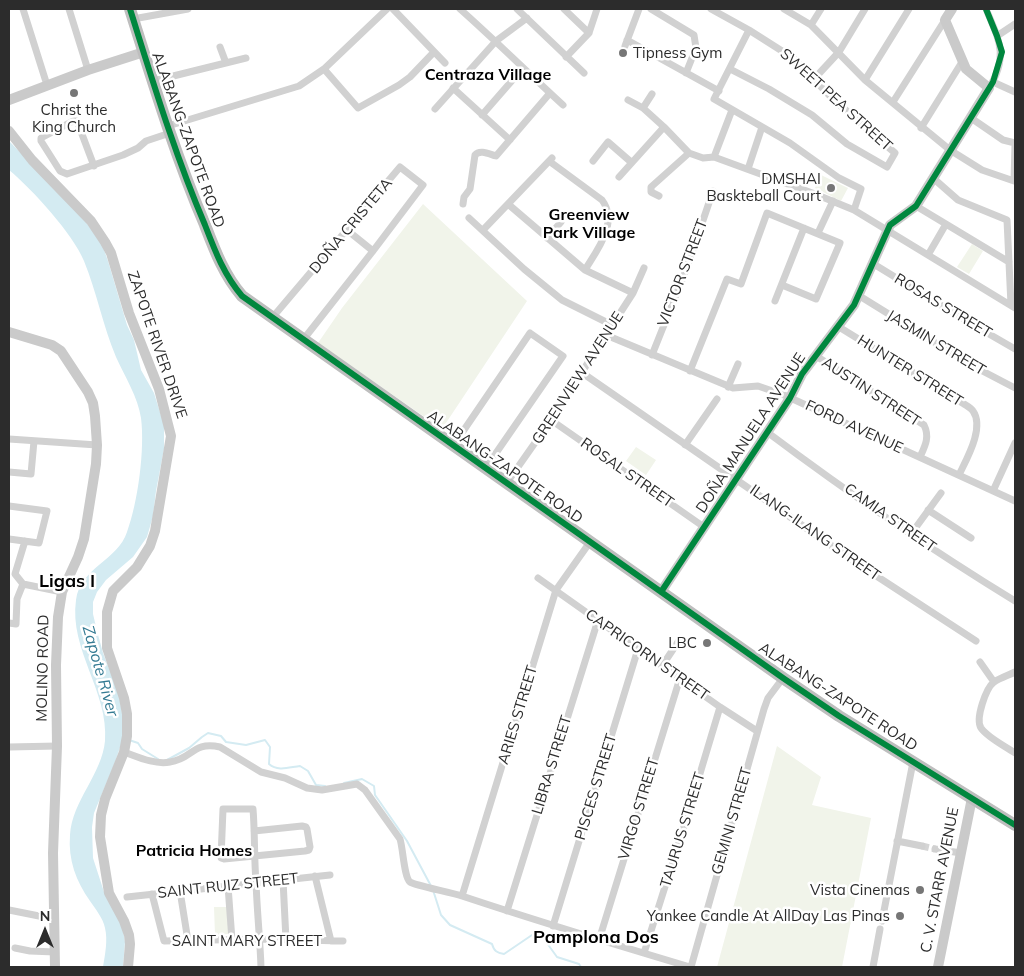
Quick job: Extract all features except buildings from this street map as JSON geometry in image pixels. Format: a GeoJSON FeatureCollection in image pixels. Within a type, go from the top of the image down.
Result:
{"type":"FeatureCollection","features":[{"type":"Feature","properties":{"kind":"highway","name":"ALABANG-ZAPOTE ROAD"},"geometry":{"type":"LineString","coordinates":[[132,14],[186,179],[222,267],[233,286],[242,296],[783,678],[1015,825]]}},
{"type":"Feature","properties":{"kind":"main road"},"geometry":{"type":"LineString","coordinates":[[952,9],[945,20],[962,62],[969,73],[991,85]]}},
{"type":"Feature","properties":{"kind":"main road"},"geometry":{"type":"LineString","coordinates":[[9,99],[144,52]]}},
{"type":"Feature","properties":{"kind":"main road","name":"DOÑA MANUELA AVENUE"},"geometry":{"type":"LineString","coordinates":[[660,592],[790,398],[802,374],[850,312],[890,225],[916,206],[991,85]]}},
{"type":"Feature","properties":{"kind":"main road","name":"ZAPOTE RIVER DRIVE"},"geometry":{"type":"LineString","coordinates":[[9,131],[32,160],[92,221],[105,242],[111,254],[129,313],[159,389],[170,430],[171,443],[155,531],[150,546],[137,567],[113,591],[107,612],[107,648],[124,698],[127,714],[127,736],[124,751],[105,798],[101,815],[100,837],[109,893],[129,935],[128,967]]}},
{"type":"Feature","properties":{"kind":"main road","name":"MOLINO ROAD"},"geometry":{"type":"LineString","coordinates":[[9,332],[52,345],[61,351],[88,392],[95,416],[97,445],[84,539],[82,549],[62,592],[58,617],[56,665],[57,746],[53,853],[55,967]]}},
{"type":"Feature","properties":{"kind":"main road","name":"C. V. STARR AVENUE"},"geometry":{"type":"LineString","coordinates":[[938,967],[972,798]]}},
{"type":"Feature","properties":{"kind":"street"},"geometry":{"type":"LineString","coordinates":[[22,9],[47,85]]}},
{"type":"Feature","properties":{"kind":"street"},"geometry":{"type":"LineString","coordinates":[[69,9],[88,70]]}},
{"type":"Feature","properties":{"kind":"street"},"geometry":{"type":"LineString","coordinates":[[132,14],[188,9]]}},
{"type":"Feature","properties":{"kind":"street"},"geometry":{"type":"LineString","coordinates":[[94,166],[76,121],[41,138],[41,142],[62,172],[69,174],[94,166],[136,149],[146,141],[169,130],[299,86],[324,69],[388,9]]}},
{"type":"Feature","properties":{"kind":"street"},"geometry":{"type":"LineString","coordinates":[[393,9],[444,63]]}},
{"type":"Feature","properties":{"kind":"street"},"geometry":{"type":"LineString","coordinates":[[460,9],[563,105]]}},
{"type":"Feature","properties":{"kind":"street"},"geometry":{"type":"LineString","coordinates":[[517,9],[584,73]]}},
{"type":"Feature","properties":{"kind":"street"},"geometry":{"type":"LineString","coordinates":[[564,9],[589,33]]}},
{"type":"Feature","properties":{"kind":"street"},"geometry":{"type":"LineString","coordinates":[[566,57],[589,33],[598,9]]}},
{"type":"Feature","properties":{"kind":"street"},"geometry":{"type":"LineString","coordinates":[[639,9],[626,43],[719,91]]}},
{"type":"Feature","properties":{"kind":"street"},"geometry":{"type":"LineString","coordinates":[[651,9],[664,12],[694,35],[696,48],[686,73]]}},
{"type":"Feature","properties":{"kind":"street","name":"SWEET PEA STREET"},"geometry":{"type":"LineString","coordinates":[[710,9],[749,30],[793,58],[852,116],[895,153],[888,167],[847,144],[812,115],[730,69]]}},
{"type":"Feature","properties":{"kind":"street"},"geometry":{"type":"LineString","coordinates":[[784,9],[811,25],[865,80],[950,150],[982,170],[1014,181],[1015,144],[1003,140],[971,118]]}},
{"type":"Feature","properties":{"kind":"street"},"geometry":{"type":"LineString","coordinates":[[811,25],[821,9]]}},
{"type":"Feature","properties":{"kind":"street"},"geometry":{"type":"LineString","coordinates":[[814,79],[839,52],[865,9]]}},
{"type":"Feature","properties":{"kind":"street"},"geometry":{"type":"LineString","coordinates":[[865,80],[909,9]]}},
{"type":"Feature","properties":{"kind":"street"},"geometry":{"type":"LineString","coordinates":[[986,9],[1002,52],[991,85],[1015,92]]}},
{"type":"Feature","properties":{"kind":"street"},"geometry":{"type":"LineString","coordinates":[[436,109],[496,41],[527,18]]}},
{"type":"Feature","properties":{"kind":"street"},"geometry":{"type":"LineString","coordinates":[[893,102],[945,20]]}},
{"type":"Feature","properties":{"kind":"street"},"geometry":{"type":"LineString","coordinates":[[997,36],[1015,24]]}},
{"type":"Feature","properties":{"kind":"street"},"geometry":{"type":"LineString","coordinates":[[749,30],[714,100],[790,143],[839,178],[861,189],[854,210]]}},
{"type":"Feature","properties":{"kind":"street"},"geometry":{"type":"LineString","coordinates":[[220,46],[226,63]]}},
{"type":"Feature","properties":{"kind":"street"},"geometry":{"type":"LineString","coordinates":[[324,69],[358,108],[399,85],[434,52]]}},
{"type":"Feature","properties":{"kind":"street"},"geometry":{"type":"LineString","coordinates":[[153,81],[246,58]]}},
{"type":"Feature","properties":{"kind":"street"},"geometry":{"type":"LineString","coordinates":[[921,128],[962,62]]}},
{"type":"Feature","properties":{"kind":"street"},"geometry":{"type":"LineString","coordinates":[[482,115],[523,68]]}},
{"type":"Feature","properties":{"kind":"street"},"geometry":{"type":"LineString","coordinates":[[453,88],[510,140]]}},
{"type":"Feature","properties":{"kind":"street"},"geometry":{"type":"LineString","coordinates":[[463,204],[470,188],[477,152],[496,156],[550,93]]}},
{"type":"Feature","properties":{"kind":"street"},"geometry":{"type":"LineString","coordinates":[[643,108],[652,94]]}},
{"type":"Feature","properties":{"kind":"street"},"geometry":{"type":"LineString","coordinates":[[628,100],[643,108],[689,153],[699,157],[714,157],[854,210],[1013,306]]}},
{"type":"Feature","properties":{"kind":"street"},"geometry":{"type":"LineString","coordinates":[[714,157],[732,110]]}},
{"type":"Feature","properties":{"kind":"street"},"geometry":{"type":"LineString","coordinates":[[619,177],[664,127]]}},
{"type":"Feature","properties":{"kind":"street"},"geometry":{"type":"LineString","coordinates":[[748,169],[762,127]]}},
{"type":"Feature","properties":{"kind":"street"},"geometry":{"type":"LineString","coordinates":[[593,161],[608,142],[631,162]]}},
{"type":"Feature","properties":{"kind":"street"},"geometry":{"type":"LineString","coordinates":[[659,196],[651,192],[651,187],[689,153]]}},
{"type":"Feature","properties":{"kind":"street"},"geometry":{"type":"LineString","coordinates":[[483,230],[550,160],[602,200],[608,208],[610,218],[607,229],[585,270]]}},
{"type":"Feature","properties":{"kind":"street","name":"DOÑA CRISTETA"},"geometry":{"type":"LineString","coordinates":[[272,318],[400,167],[423,185],[303,340]]}},
{"type":"Feature","properties":{"kind":"street"},"geometry":{"type":"LineString","coordinates":[[933,178],[958,200],[1007,220],[1013,306]]}},
{"type":"Feature","properties":{"kind":"street","name":"VICTOR STREET"},"geometry":{"type":"LineString","coordinates":[[652,355],[686,270],[713,191]]}},
{"type":"Feature","properties":{"kind":"street"},"geometry":{"type":"LineString","coordinates":[[818,233],[833,201]]}},
{"type":"Feature","properties":{"kind":"street"},"geometry":{"type":"LineString","coordinates":[[508,204],[585,270],[633,293]]}},
{"type":"Feature","properties":{"kind":"street"},"geometry":{"type":"LineString","coordinates":[[916,206],[1009,262]]}},
{"type":"Feature","properties":{"kind":"street"},"geometry":{"type":"LineString","coordinates":[[690,371],[727,278],[742,284],[767,213],[840,243],[816,299],[782,285]]}},
{"type":"Feature","properties":{"kind":"street"},"geometry":{"type":"LineString","coordinates":[[469,218],[524,269],[562,300],[612,325]]}},
{"type":"Feature","properties":{"kind":"street"},"geometry":{"type":"LineString","coordinates":[[547,238],[561,222]]}},
{"type":"Feature","properties":{"kind":"street"},"geometry":{"type":"LineString","coordinates":[[928,255],[946,224]]}},
{"type":"Feature","properties":{"kind":"street"},"geometry":{"type":"LineString","coordinates":[[775,301],[804,228]]}},
{"type":"Feature","properties":{"kind":"street"},"geometry":{"type":"LineString","coordinates":[[347,230],[373,251]]}},
{"type":"Feature","properties":{"kind":"street","name":"ROSAS STREET"},"geometry":{"type":"LineString","coordinates":[[872,263],[970,323],[1015,348]]}},
{"type":"Feature","properties":{"kind":"street","name":"GREENVIEW AVENUE"},"geometry":{"type":"LineString","coordinates":[[506,484],[551,420],[633,293],[644,268]]}},
{"type":"Feature","properties":{"kind":"street","name":"JASMIN STREET"},"geometry":{"type":"LineString","coordinates":[[858,295],[971,365],[1015,388]]}},
{"type":"Feature","properties":{"kind":"street","name":"HUNTER STREET"},"geometry":{"type":"LineString","coordinates":[[839,327],[973,411],[977,422],[976,433],[959,475]]}},
{"type":"Feature","properties":{"kind":"street"},"geometry":{"type":"LineString","coordinates":[[453,446],[530,333],[563,356],[485,469]]}},
{"type":"Feature","properties":{"kind":"street","name":"FORD AVENUE"},"geometry":{"type":"LineString","coordinates":[[606,335],[728,387],[738,389],[764,387],[1015,501]]}},
{"type":"Feature","properties":{"kind":"street","name":"AUSTIN STREET"},"geometry":{"type":"LineString","coordinates":[[816,356],[924,426],[927,433],[927,441],[920,457]]}},
{"type":"Feature","properties":{"kind":"street"},"geometry":{"type":"LineString","coordinates":[[728,387],[738,364]]}},
{"type":"Feature","properties":{"kind":"street","name":"ILANG-ILANG STREET"},"geometry":{"type":"LineString","coordinates":[[581,372],[855,562],[976,641]]}},
{"type":"Feature","properties":{"kind":"street"},"geometry":{"type":"LineString","coordinates":[[685,445],[716,399]]}},
{"type":"Feature","properties":{"kind":"street","name":"ROSAL STREET"},"geometry":{"type":"LineString","coordinates":[[551,420],[704,527]]}},
{"type":"Feature","properties":{"kind":"street","name":"CAMIA STREET"},"geometry":{"type":"LineString","coordinates":[[767,432],[911,534],[1015,601]]}},
{"type":"Feature","properties":{"kind":"street"},"geometry":{"type":"LineString","coordinates":[[9,439],[97,445]]}},
{"type":"Feature","properties":{"kind":"street"},"geometry":{"type":"LineString","coordinates":[[9,472],[31,474],[34,441]]}},
{"type":"Feature","properties":{"kind":"street"},"geometry":{"type":"LineString","coordinates":[[993,491],[1015,443]]}},
{"type":"Feature","properties":{"kind":"street"},"geometry":{"type":"LineString","coordinates":[[911,534],[941,493]]}},
{"type":"Feature","properties":{"kind":"street"},"geometry":{"type":"LineString","coordinates":[[9,506],[47,511],[39,543],[9,539]]}},
{"type":"Feature","properties":{"kind":"street"},"geometry":{"type":"LineString","coordinates":[[928,510],[971,538]]}},
{"type":"Feature","properties":{"kind":"street"},"geometry":{"type":"LineString","coordinates":[[26,541],[12,574],[23,584],[62,592]]}},
{"type":"Feature","properties":{"kind":"street","name":"ARIES STREET"},"geometry":{"type":"LineString","coordinates":[[462,896],[556,590],[590,542]]}},
{"type":"Feature","properties":{"kind":"street","name":"CAPRICORN STREET"},"geometry":{"type":"LineString","coordinates":[[538,578],[757,731]]}},
{"type":"Feature","properties":{"kind":"street"},"geometry":{"type":"LineString","coordinates":[[9,623],[16,624],[17,599],[23,584]]}},
{"type":"Feature","properties":{"kind":"street","name":"LIBRA STREET"},"geometry":{"type":"LineString","coordinates":[[507,911],[598,620]]}},
{"type":"Feature","properties":{"kind":"street"},"geometry":{"type":"LineString","coordinates":[[662,666],[680,639]]}},
{"type":"Feature","properties":{"kind":"street","name":"PISCES STREET"},"geometry":{"type":"LineString","coordinates":[[553,926],[638,649]]}},
{"type":"Feature","properties":{"kind":"street"},"geometry":{"type":"LineString","coordinates":[[980,662],[994,682]]}},
{"type":"Feature","properties":{"kind":"street"},"geometry":{"type":"LineString","coordinates":[[1015,672],[994,682],[988,691],[979,715],[979,724],[984,732],[1015,753]]}},
{"type":"Feature","properties":{"kind":"street","name":"VIRGO STREET"},"geometry":{"type":"LineString","coordinates":[[599,940],[680,678]]}},
{"type":"Feature","properties":{"kind":"street","name":"GEMINI STREET"},"geometry":{"type":"LineString","coordinates":[[690,967],[757,731],[768,698],[783,678]]}},
{"type":"Feature","properties":{"kind":"street","name":"TAURUS STREET"},"geometry":{"type":"LineString","coordinates":[[644,953],[684,830],[720,706]]}},
{"type":"Feature","properties":{"kind":"street"},"geometry":{"type":"LineString","coordinates":[[9,747],[57,746]]}},
{"type":"Feature","properties":{"kind":"street"},"geometry":{"type":"LineString","coordinates":[[124,751],[154,762],[169,763],[179,760],[198,747],[213,746],[220,748],[261,772],[285,778],[307,788],[322,790],[357,784],[365,790],[400,838],[409,881],[412,883],[451,892],[553,926],[690,967]]}},
{"type":"Feature","properties":{"kind":"street"},"geometry":{"type":"LineString","coordinates":[[873,967],[913,762]]}},
{"type":"Feature","properties":{"kind":"street"},"geometry":{"type":"LineString","coordinates":[[254,830],[306,827],[310,847],[309,850],[255,856],[221,858],[223,809],[253,809],[254,830],[255,856],[256,883],[262,967]]}},
{"type":"Feature","properties":{"kind":"street"},"geometry":{"type":"LineString","coordinates":[[897,841],[922,846]]}},
{"type":"Feature","properties":{"kind":"street"},"geometry":{"type":"LineString","coordinates":[[935,849],[960,854]]}},
{"type":"Feature","properties":{"kind":"street","name":"SAINT RUIZ STREET"},"geometry":{"type":"LineString","coordinates":[[127,897],[330,875]]}},
{"type":"Feature","properties":{"kind":"street"},"geometry":{"type":"LineString","coordinates":[[315,876],[331,941]]}},
{"type":"Feature","properties":{"kind":"street"},"geometry":{"type":"LineString","coordinates":[[283,880],[286,940]]}},
{"type":"Feature","properties":{"kind":"street"},"geometry":{"type":"LineString","coordinates":[[228,886],[232,940]]}},
{"type":"Feature","properties":{"kind":"street"},"geometry":{"type":"LineString","coordinates":[[180,891],[188,941]]}},
{"type":"Feature","properties":{"kind":"street","name":"SAINT MARY STREET"},"geometry":{"type":"LineString","coordinates":[[152,894],[164,941],[260,939],[343,941]]}},
{"type":"Feature","properties":{"kind":"street"},"geometry":{"type":"LineString","coordinates":[[9,910],[54,919]]}},
{"type":"Feature","properties":{"kind":"street"},"geometry":{"type":"LineString","coordinates":[[15,948],[55,952]]}},
{"type":"Feature","properties":{"kind":"shaded area","name":"DMSHAI Baskteball Court"},"geometry":{"type":"Polygon","coordinates":[[[821,175],[848,188],[841,201],[815,188],[821,175]]]}},
{"type":"Feature","properties":{"kind":"shaded area"},"geometry":{"type":"Polygon","coordinates":[[[423,204],[527,301],[442,429],[318,343],[342,308],[423,204]]]}},
{"type":"Feature","properties":{"kind":"shaded area"},"geometry":{"type":"Polygon","coordinates":[[[972,244],[983,251],[969,274],[957,267],[972,244]]]}},
{"type":"Feature","properties":{"kind":"shaded area"},"geometry":{"type":"Polygon","coordinates":[[[636,447],[656,460],[646,475],[626,461],[636,447]]]}},
{"type":"Feature","properties":{"kind":"shaded area"},"geometry":{"type":"Polygon","coordinates":[[[777,746],[821,777],[812,805],[871,818],[842,967],[717,967],[777,746]]]}},
{"type":"Feature","properties":{"kind":"shaded area"},"geometry":{"type":"Polygon","coordinates":[[[214,907],[228,907],[229,934],[215,935],[214,907]]]}},
{"type":"Feature","properties":{"kind":"water","name":"Zapote River"},"geometry":{"type":"Polygon","coordinates":[[[9,141],[77,210],[102,244],[127,325],[134,340],[141,370],[154,393],[164,425],[164,449],[153,516],[147,537],[133,557],[106,580],[97,592],[93,602],[93,614],[103,653],[119,694],[125,733],[94,813],[92,827],[93,858],[104,892],[122,924],[125,942],[123,967],[103,967],[106,942],[104,924],[81,886],[74,870],[70,853],[72,823],[81,799],[99,765],[105,741],[105,723],[101,705],[83,654],[75,618],[76,600],[84,580],[116,550],[127,532],[131,520],[140,475],[141,418],[134,395],[111,345],[93,285],[79,250],[51,212],[9,170],[9,141]]]}},
{"type":"Feature","properties":{"kind":"waterway"},"geometry":{"type":"LineString","coordinates":[[167,760],[189,748],[208,733],[221,736],[226,742],[246,745],[265,740],[270,747],[269,764],[276,768],[300,766],[308,771],[316,785],[325,786]]}},
{"type":"Feature","properties":{"kind":"waterway"},"geometry":{"type":"LineString","coordinates":[[129,740],[138,743],[142,749],[158,759]]}},
{"type":"Feature","properties":{"kind":"waterway"},"geometry":{"type":"LineString","coordinates":[[344,783],[362,779],[374,786],[375,795],[407,841],[431,886]]}},
{"type":"Feature","properties":{"kind":"waterway"},"geometry":{"type":"LineString","coordinates":[[433,890],[441,915],[450,925],[492,944],[498,952],[504,954],[532,935],[544,939],[557,957],[579,964],[581,967]]}},
{"type":"Feature","properties":{"kind":"tunnel"},"geometry":{"type":"LineString","coordinates":[[922,846],[935,849]]}},
{"type":"Feature","properties":{"kind":"cycle path"},"geometry":{"type":"LineString","coordinates":[[130,9],[165,118],[194,199],[220,262],[242,296],[783,678],[839,716],[1015,825]]}},
{"type":"Feature","properties":{"kind":"cycle path"},"geometry":{"type":"LineString","coordinates":[[661,592],[790,398],[802,374],[854,305],[890,225],[916,206],[993,82],[1002,52],[986,9]]}},
{"type":"Feature","properties":{"kind":"place","name":"Tipness Gym"},"geometry":{"type":"Point","coordinates":[623,53]}},
{"type":"Feature","properties":{"kind":"place","name":"Christ the King Church"},"geometry":{"type":"Point","coordinates":[74,93]}},
{"type":"Feature","properties":{"kind":"place","name":"DMSHAI Baskteball Court"},"geometry":{"type":"Point","coordinates":[831,188]}},
{"type":"Feature","properties":{"kind":"place","name":"LBC"},"geometry":{"type":"Point","coordinates":[707,643]}},
{"type":"Feature","properties":{"kind":"place","name":"Vista Cinemas"},"geometry":{"type":"Point","coordinates":[920,890]}},
{"type":"Feature","properties":{"kind":"place","name":"Yankee Candle At AllDay Las Pinas"},"geometry":{"type":"Point","coordinates":[900,916]}},
{"type":"Feature","properties":{"kind":"district","name":"Centraza Village"},"geometry":{"type":"Point","coordinates":[488,75]}},
{"type":"Feature","properties":{"kind":"district","name":"Greenview Park Village"},"geometry":{"type":"Point","coordinates":[589,224]}},
{"type":"Feature","properties":{"kind":"district","name":"Ligas I"},"geometry":{"type":"Point","coordinates":[67,582]}},
{"type":"Feature","properties":{"kind":"district","name":"Patricia Homes"},"geometry":{"type":"Point","coordinates":[194,851]}},
{"type":"Feature","properties":{"kind":"district","name":"Pamplona Dos"},"geometry":{"type":"Point","coordinates":[596,938]}}]}
